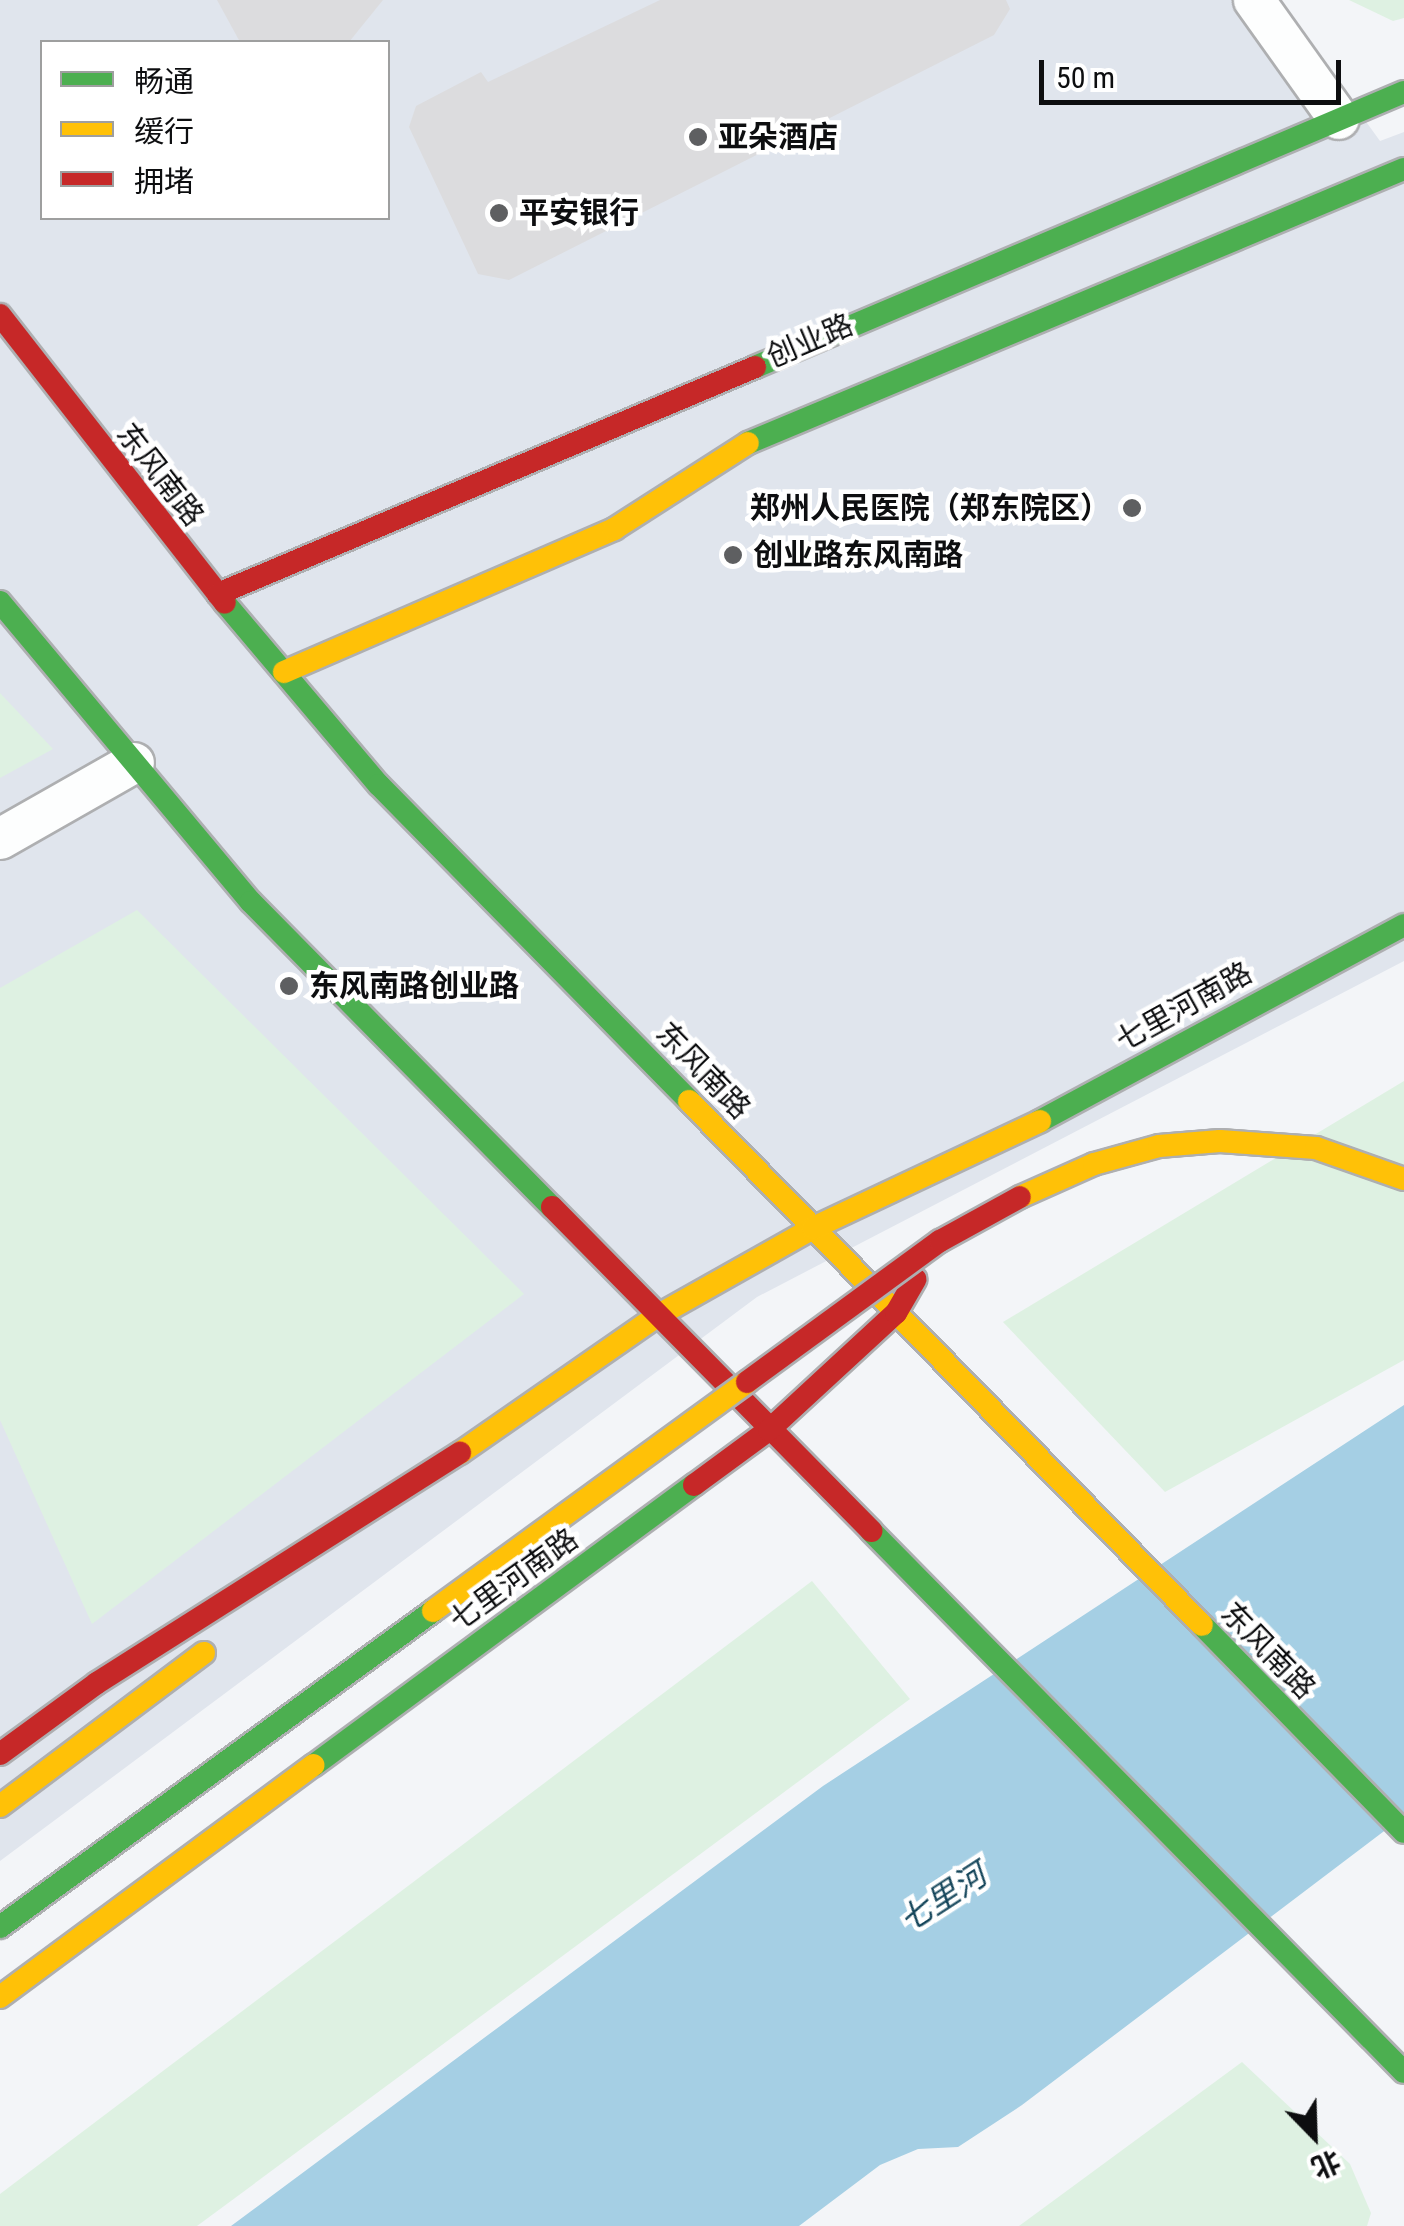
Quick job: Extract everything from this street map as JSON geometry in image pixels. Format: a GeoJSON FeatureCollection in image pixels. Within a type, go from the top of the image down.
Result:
{"type":"FeatureCollection","features":[{"type":"Feature","properties":{"kind":"street"},"geometry":{"type":"LineString","coordinates":[[1254,0],[1339,119]]}},
{"type":"Feature","properties":{"kind":"street","name":"创业路"},"geometry":{"type":"LineString","coordinates":[[218,594],[1404,92]]}},
{"type":"Feature","properties":{"kind":"street"},"geometry":{"type":"LineString","coordinates":[[284,672],[614,529],[733,449],[1404,168]]}},
{"type":"Feature","properties":{"kind":"street","name":"东风南路"},"geometry":{"type":"LineString","coordinates":[[0,315],[218,594],[379,784],[1404,1832]]}},
{"type":"Feature","properties":{"kind":"street"},"geometry":{"type":"LineString","coordinates":[[0,602],[251,902],[929,1596],[1404,2072]]}},
{"type":"Feature","properties":{"kind":"street"},"geometry":{"type":"LineString","coordinates":[[0,839],[134,763]]}},
{"type":"Feature","properties":{"kind":"street","name":"七里河南路"},"geometry":{"type":"LineString","coordinates":[[0,1754],[97,1683],[510,1422],[658,1316],[813,1228],[994,1146],[1404,925]]}},
{"type":"Feature","properties":{"kind":"street"},"geometry":{"type":"LineString","coordinates":[[0,1928],[940,1241],[1005,1203],[1094,1164],[1159,1146],[1220,1141],[1316,1148],[1404,1179]]}},
{"type":"Feature","properties":{"kind":"street","name":"七里河南路"},"geometry":{"type":"LineString","coordinates":[[0,1997],[769,1430],[896,1312],[994,1146]]}},
{"type":"Feature","properties":{"kind":"street"},"geometry":{"type":"LineString","coordinates":[[262,1610],[510,1422]]}},
{"type":"Feature","properties":{"kind":"street"},"geometry":{"type":"LineString","coordinates":[[0,1806],[231,1633]]}},
{"type":"Feature","properties":{"kind":"shaded area"},"geometry":{"type":"Polygon","coordinates":[[[0,0],[1278,0],[1380,141],[1404,132],[1404,961],[757,1297],[0,1861],[0,0]]]}},
{"type":"Feature","properties":{"kind":"green space"},"geometry":{"type":"Polygon","coordinates":[[[1349,0],[1404,0],[1404,18],[1393,21],[1349,0]]]}},
{"type":"Feature","properties":{"kind":"green space"},"geometry":{"type":"Polygon","coordinates":[[[0,693],[53,749],[0,778],[0,693]]]}},
{"type":"Feature","properties":{"kind":"green space"},"geometry":{"type":"Polygon","coordinates":[[[137,910],[524,1294],[92,1624],[0,1420],[0,988],[137,910]]]}},
{"type":"Feature","properties":{"kind":"green space"},"geometry":{"type":"Polygon","coordinates":[[[1404,1081],[1404,1360],[1165,1492],[1003,1322],[1404,1081]]]}},
{"type":"Feature","properties":{"kind":"green space"},"geometry":{"type":"Polygon","coordinates":[[[812,1581],[910,1699],[197,2226],[0,2226],[0,2194],[812,1581]]]}},
{"type":"Feature","properties":{"kind":"green space"},"geometry":{"type":"Polygon","coordinates":[[[1242,2062],[1350,2164],[1371,2213],[1367,2226],[1019,2226],[1242,2062]]]}},
{"type":"Feature","properties":{"kind":"water","name":"七里河"},"geometry":{"type":"Polygon","coordinates":[[[1404,1405],[1404,1816],[1022,2105],[958,2147],[918,2149],[880,2165],[799,2226],[231,2226],[823,1786],[1404,1405]]]}},
{"type":"Feature","properties":{"kind":"building"},"geometry":{"type":"Polygon","coordinates":[[[217,0],[383,0],[351,40],[239,40],[217,0]]]}},
{"type":"Feature","properties":{"kind":"building"},"geometry":{"type":"Polygon","coordinates":[[[660,0],[1006,0],[1010,9],[994,35],[509,280],[478,274],[409,127],[416,106],[481,72],[488,82],[660,0]]]}},
{"type":"Feature","properties":{"kind":"traffic: fast"},"geometry":{"type":"LineString","coordinates":[[755,367],[1404,92]]}},
{"type":"Feature","properties":{"kind":"traffic: fast"},"geometry":{"type":"LineString","coordinates":[[748,443],[1404,169]]}},
{"type":"Feature","properties":{"kind":"traffic: fast"},"geometry":{"type":"LineString","coordinates":[[0,602],[251,902],[552,1207]]}},
{"type":"Feature","properties":{"kind":"traffic: fast"},"geometry":{"type":"LineString","coordinates":[[225,603],[379,785],[689,1101]]}},
{"type":"Feature","properties":{"kind":"traffic: fast"},"geometry":{"type":"LineString","coordinates":[[1040,1121],[1404,925]]}},
{"type":"Feature","properties":{"kind":"traffic: fast"},"geometry":{"type":"LineString","coordinates":[[314,1765],[694,1485]]}},
{"type":"Feature","properties":{"kind":"traffic: fast"},"geometry":{"type":"LineString","coordinates":[[871,1531],[1404,2072]]}},
{"type":"Feature","properties":{"kind":"traffic: fast"},"geometry":{"type":"LineString","coordinates":[[0,1927],[433,1611]]}},
{"type":"Feature","properties":{"kind":"traffic: fast"},"geometry":{"type":"LineString","coordinates":[[1202,1625],[1404,1832]]}},
{"type":"Feature","properties":{"kind":"traffic: slow"},"geometry":{"type":"LineString","coordinates":[[284,672],[614,529],[748,443]]}},
{"type":"Feature","properties":{"kind":"traffic: slow"},"geometry":{"type":"LineString","coordinates":[[689,1101],[1202,1625]]}},
{"type":"Feature","properties":{"kind":"traffic: slow"},"geometry":{"type":"LineString","coordinates":[[460,1453],[657,1316],[813,1228],[1040,1121]]}},
{"type":"Feature","properties":{"kind":"traffic: slow"},"geometry":{"type":"LineString","coordinates":[[1020,1197],[1094,1164],[1159,1146],[1220,1141],[1316,1148],[1404,1179]]}},
{"type":"Feature","properties":{"kind":"traffic: slow"},"geometry":{"type":"LineString","coordinates":[[433,1611],[747,1382]]}},
{"type":"Feature","properties":{"kind":"traffic: slow"},"geometry":{"type":"LineString","coordinates":[[0,1806],[204,1653]]}},
{"type":"Feature","properties":{"kind":"traffic: slow"},"geometry":{"type":"LineString","coordinates":[[0,1997],[314,1765]]}},
{"type":"Feature","properties":{"kind":"traffic: jam"},"geometry":{"type":"LineString","coordinates":[[0,315],[225,603]]}},
{"type":"Feature","properties":{"kind":"traffic: jam"},"geometry":{"type":"LineString","coordinates":[[218,594],[755,367]]}},
{"type":"Feature","properties":{"kind":"traffic: jam"},"geometry":{"type":"LineString","coordinates":[[747,1382],[940,1241],[1020,1197]]}},
{"type":"Feature","properties":{"kind":"traffic: jam"},"geometry":{"type":"LineString","coordinates":[[552,1207],[871,1531]]}},
{"type":"Feature","properties":{"kind":"traffic: jam"},"geometry":{"type":"LineString","coordinates":[[694,1485],[769,1430],[896,1313],[916,1279]]}},
{"type":"Feature","properties":{"kind":"traffic: jam"},"geometry":{"type":"LineString","coordinates":[[0,1754],[97,1683],[460,1453]]}},
{"type":"Feature","properties":{"kind":"place","name":"亚朵酒店"},"geometry":{"type":"Point","coordinates":[698,137]}},
{"type":"Feature","properties":{"kind":"place","name":"平安银行"},"geometry":{"type":"Point","coordinates":[499,213]}},
{"type":"Feature","properties":{"kind":"place","name":"郑州人民医院（郑东院区）"},"geometry":{"type":"Point","coordinates":[1132,508]}},
{"type":"Feature","properties":{"kind":"place","name":"创业路东风南路"},"geometry":{"type":"Point","coordinates":[733,555]}},
{"type":"Feature","properties":{"kind":"place","name":"东风南路创业路"},"geometry":{"type":"Point","coordinates":[289,986]}}]}
